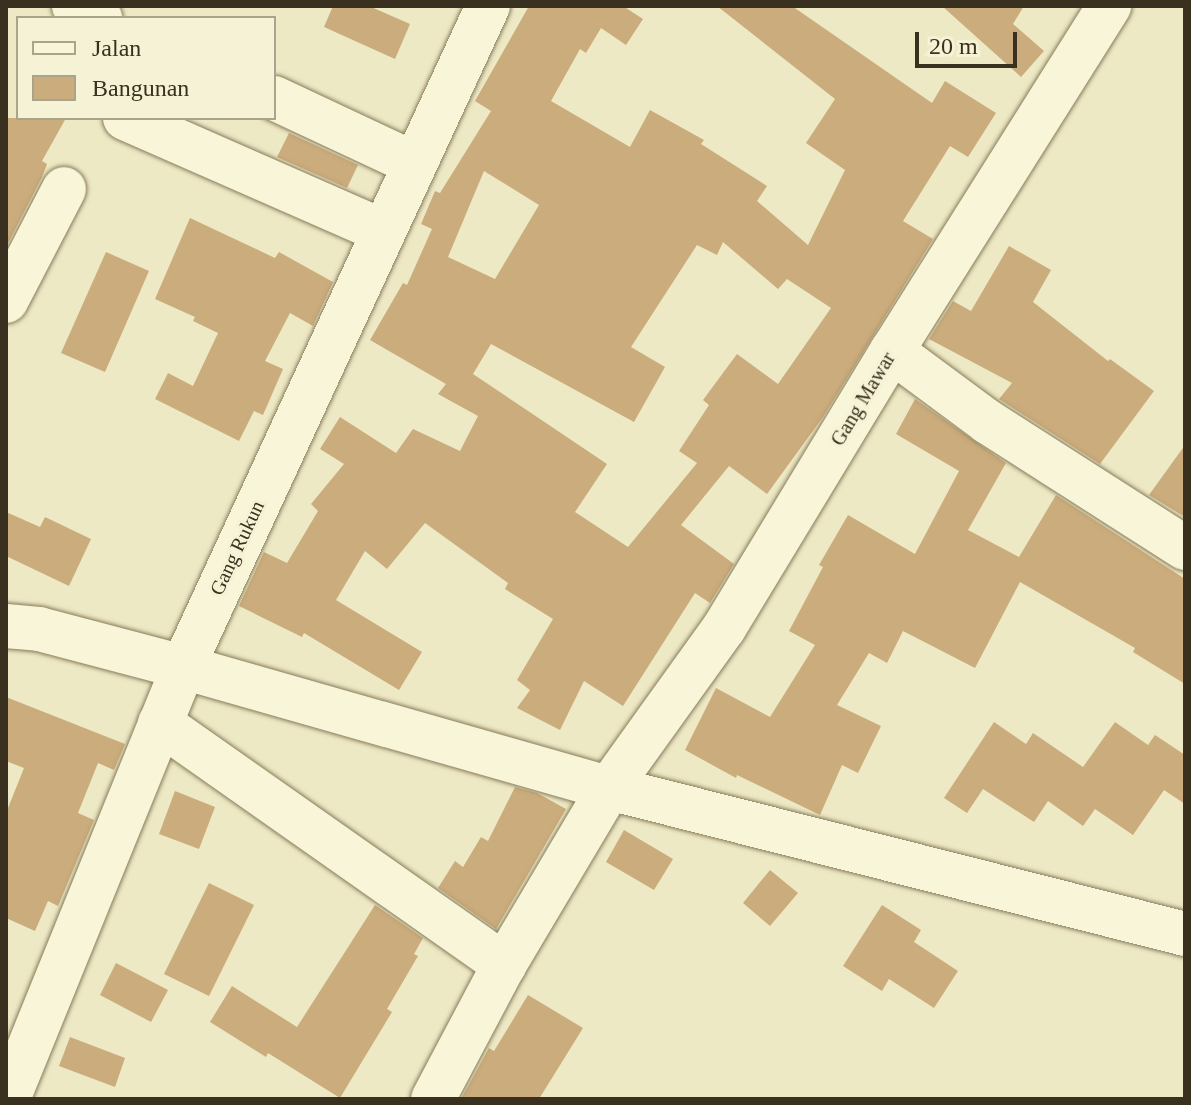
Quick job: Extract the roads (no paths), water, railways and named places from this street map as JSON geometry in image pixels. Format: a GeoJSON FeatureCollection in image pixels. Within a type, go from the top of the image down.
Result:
{"type":"FeatureCollection","features":[{"type":"Feature","properties":{"kind":"street"},"geometry":{"type":"LineString","coordinates":[[74,6],[96,16]]}},
{"type":"Feature","properties":{"kind":"street","name":"Gang Rukun"},"geometry":{"type":"LineString","coordinates":[[8,1099],[183,667],[488,6]]}},
{"type":"Feature","properties":{"kind":"street","name":"Gang Mawar"},"geometry":{"type":"LineString","coordinates":[[433,1099],[504,965],[609,788],[724,628],[892,351],[1109,6]]}},
{"type":"Feature","properties":{"kind":"street"},"geometry":{"type":"LineString","coordinates":[[276,99],[413,163]]}},
{"type":"Feature","properties":{"kind":"street"},"geometry":{"type":"LineString","coordinates":[[130,120],[383,231]]}},
{"type":"Feature","properties":{"kind":"street"},"geometry":{"type":"LineString","coordinates":[[6,301],[64,189]]}},
{"type":"Feature","properties":{"kind":"street"},"geometry":{"type":"LineString","coordinates":[[892,351],[988,422],[1185,548]]}},
{"type":"Feature","properties":{"kind":"street"},"geometry":{"type":"LineString","coordinates":[[17,623],[609,788],[1185,934]]}},
{"type":"Feature","properties":{"kind":"street"},"geometry":{"type":"LineString","coordinates":[[160,723],[504,965]]}}]}
